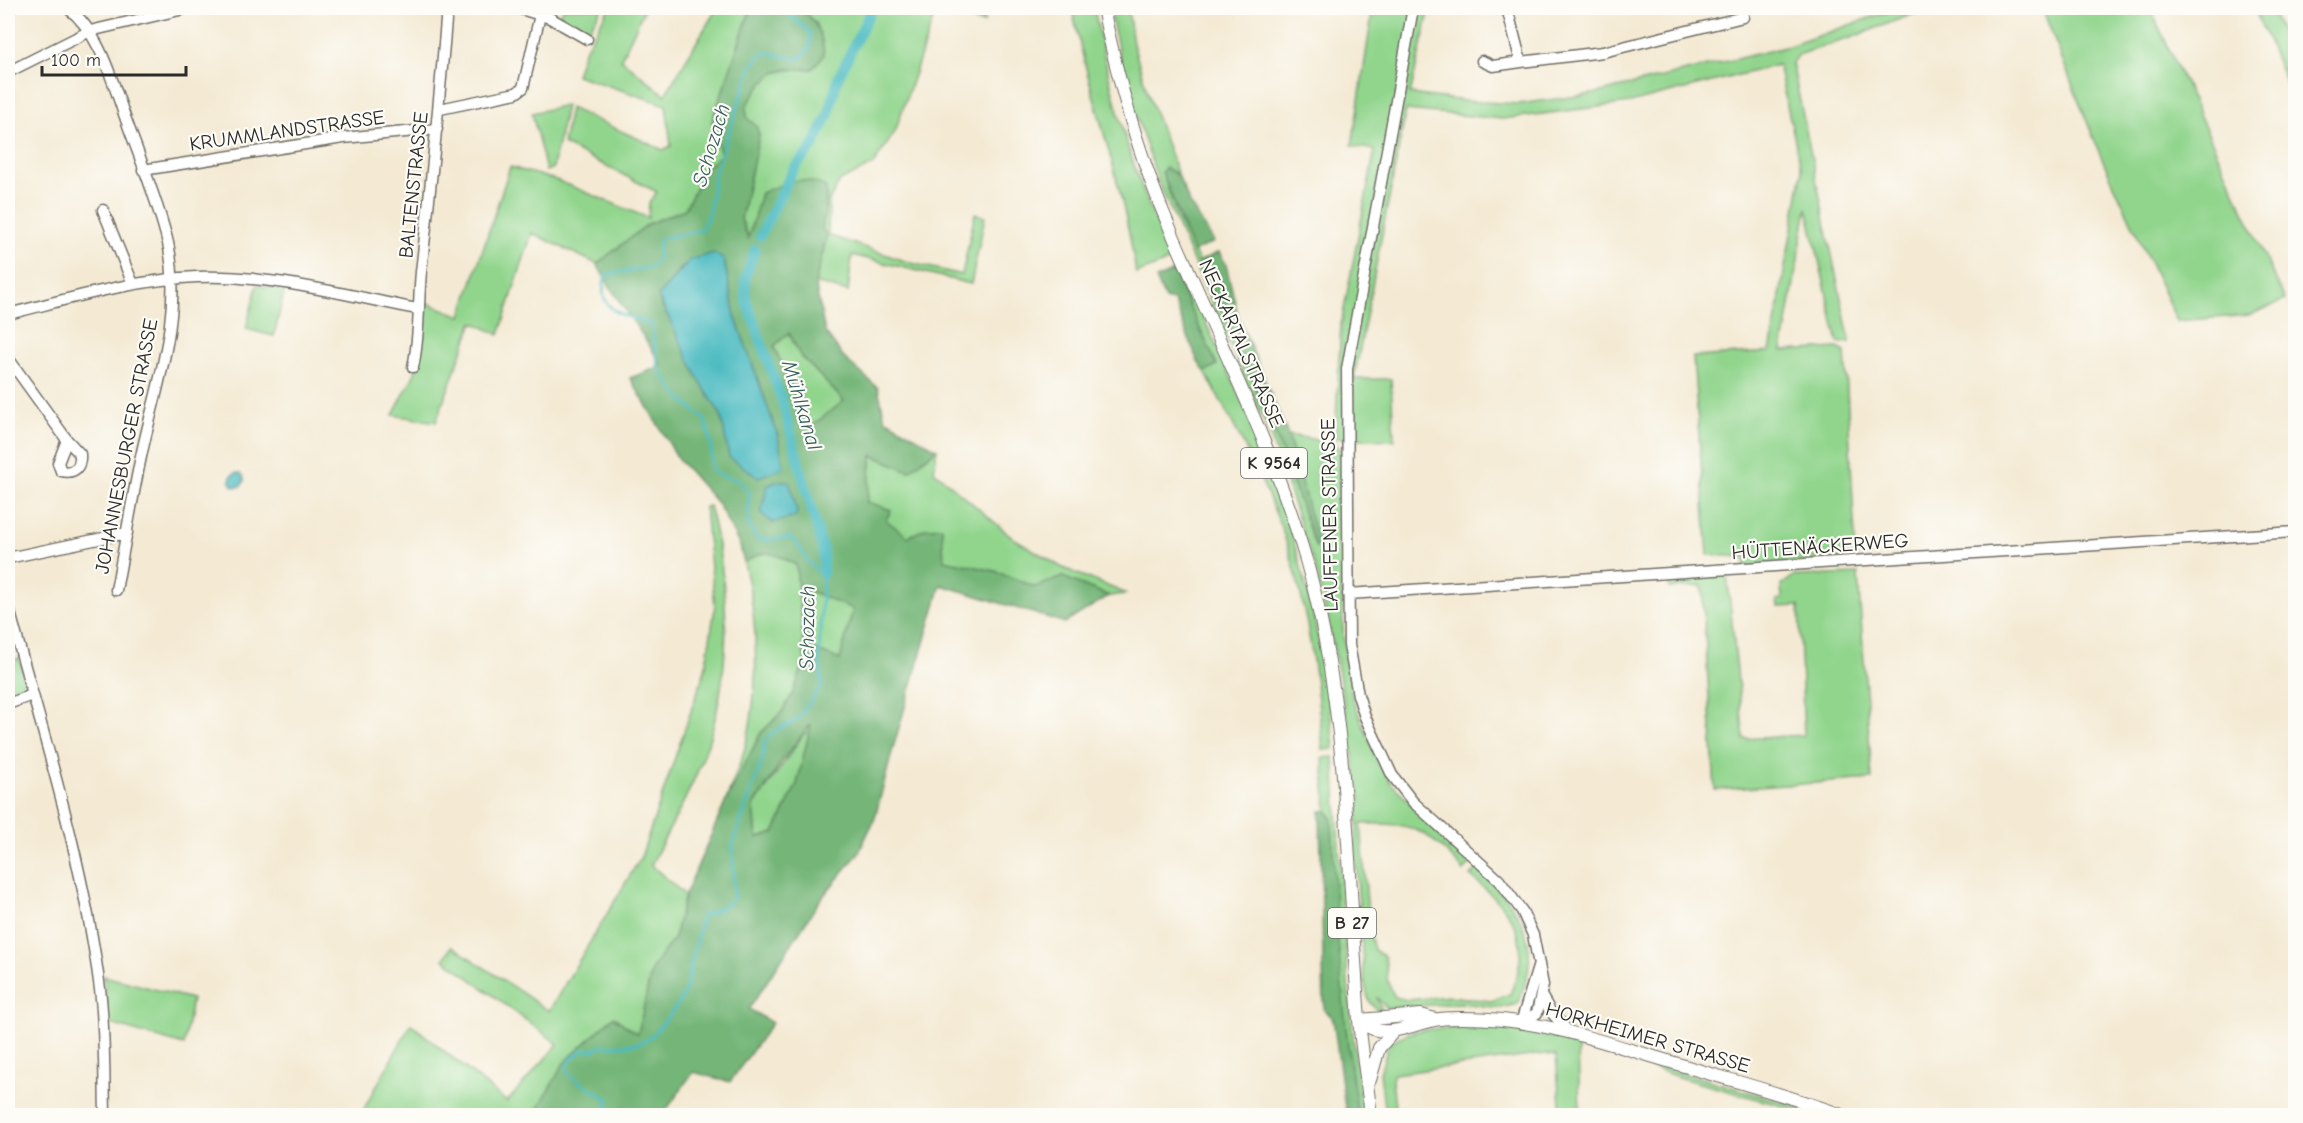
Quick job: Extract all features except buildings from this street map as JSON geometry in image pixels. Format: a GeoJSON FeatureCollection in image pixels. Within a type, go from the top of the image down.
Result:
{"type":"FeatureCollection","features":[{"type":"Feature","properties":{"kind":"main road","name":"NECKARTALSTRASSE"},"geometry":{"type":"LineString","coordinates":[[1103,8],[1132,126],[1160,204],[1257,423],[1292,514],[1320,612],[1331,670],[1342,766],[1359,1020]]}},
{"type":"Feature","properties":{"kind":"main road","name":"HORKHEIMER STRASSE"},"geometry":{"type":"LineString","coordinates":[[1359,1020],[1421,1016],[1437,1019],[1488,1019],[1521,1023],[1570,1033],[1844,1116]]}},
{"type":"Feature","properties":{"kind":"main road","name":"HORKHEIMER STRASSE"},"geometry":{"type":"LineString","coordinates":[[1359,1020],[1373,1031],[1394,1031],[1437,1019]]}},
{"type":"Feature","properties":{"kind":"main road","name":"B 27"},"geometry":{"type":"LineString","coordinates":[[1359,1020],[1371,1116]]}},
{"type":"Feature","properties":{"kind":"main road"},"geometry":{"type":"LineString","coordinates":[[1368,1088],[1380,1048],[1394,1031]]}},
{"type":"Feature","properties":{"kind":"street","name":"JOHANNESBURGER STRASSE"},"geometry":{"type":"LineString","coordinates":[[68,8],[82,19],[90,31],[110,75],[168,243],[171,279],[170,330],[116,590]]}},
{"type":"Feature","properties":{"kind":"street"},"geometry":{"type":"LineString","coordinates":[[8,72],[90,31],[165,10],[188,8]]}},
{"type":"Feature","properties":{"kind":"street","name":"BALTENSTRASSE"},"geometry":{"type":"LineString","coordinates":[[413,367],[418,346],[417,309],[440,109],[447,8]]}},
{"type":"Feature","properties":{"kind":"street"},"geometry":{"type":"LineString","coordinates":[[518,8],[540,15],[587,39]]}},
{"type":"Feature","properties":{"kind":"street","name":"LAUFFENER STRASSE"},"geometry":{"type":"LineString","coordinates":[[1413,8],[1347,369],[1348,594],[1353,671],[1370,733],[1392,775],[1413,802],[1509,891],[1528,922],[1539,964],[1542,997]]}},
{"type":"Feature","properties":{"kind":"street"},"geometry":{"type":"LineString","coordinates":[[1508,8],[1521,62]]}},
{"type":"Feature","properties":{"kind":"street"},"geometry":{"type":"LineString","coordinates":[[1482,61],[1493,66],[1603,52],[1743,17],[1742,8]]}},
{"type":"Feature","properties":{"kind":"street"},"geometry":{"type":"LineString","coordinates":[[440,109],[516,93],[523,88],[540,15]]}},
{"type":"Feature","properties":{"kind":"street","name":"KRUMMLANDSTRASSE"},"geometry":{"type":"LineString","coordinates":[[143,170],[343,138],[437,129]]}},
{"type":"Feature","properties":{"kind":"street"},"geometry":{"type":"LineString","coordinates":[[103,210],[133,285]]}},
{"type":"Feature","properties":{"kind":"street"},"geometry":{"type":"LineString","coordinates":[[8,314],[133,285],[197,277],[266,281],[417,309]]}},
{"type":"Feature","properties":{"kind":"street"},"geometry":{"type":"LineString","coordinates":[[8,358],[67,440]]}},
{"type":"Feature","properties":{"kind":"street","name":"HÜTTENÄCKERWEG"},"geometry":{"type":"LineString","coordinates":[[1348,594],[2295,532]]}},
{"type":"Feature","properties":{"kind":"street"},"geometry":{"type":"LineString","coordinates":[[8,558],[127,533]]}},
{"type":"Feature","properties":{"kind":"street"},"geometry":{"type":"LineString","coordinates":[[8,605],[74,850],[100,990],[105,1116]]}},
{"type":"Feature","properties":{"kind":"street"},"geometry":{"type":"LineString","coordinates":[[8,704],[32,695]]}},
{"type":"Feature","properties":{"kind":"street"},"geometry":{"type":"LineString","coordinates":[[1521,1023],[1539,964]]}},
{"type":"Feature","properties":{"kind":"street"},"geometry":{"type":"LineString","coordinates":[[1521,1023],[1537,1013],[1542,997]]}},
{"type":"Feature","properties":{"kind":"street"},"geometry":{"type":"LineString","coordinates":[[1542,997],[1550,1011],[1570,1033]]}},
{"type":"Feature","properties":{"kind":"green space"},"geometry":{"type":"Polygon","coordinates":[[[790,7],[808,15],[820,33],[824,55],[812,69],[787,70],[772,75],[760,86],[746,106],[747,118],[756,126],[759,135],[741,219],[748,238],[761,193],[800,180],[826,187],[822,230],[827,235],[815,283],[825,332],[844,358],[878,388],[885,419],[937,449],[909,471],[872,455],[867,502],[891,510],[886,520],[908,537],[927,528],[942,527],[944,560],[995,571],[1035,587],[1063,577],[1109,596],[1065,623],[941,585],[875,818],[858,854],[820,900],[749,1009],[772,1023],[730,1082],[693,1072],[663,1115],[534,1116],[564,1063],[613,1017],[638,1034],[652,968],[674,938],[685,895],[725,803],[761,733],[782,712],[793,693],[805,661],[796,565],[782,557],[765,553],[744,563],[740,546],[718,504],[679,460],[630,378],[662,366],[597,264],[648,224],[685,209],[707,166],[721,155],[712,122],[751,8],[790,7]],[[724,260],[681,268],[659,296],[661,305],[679,334],[698,378],[721,415],[729,457],[778,436],[735,316],[724,260]],[[789,333],[774,346],[809,428],[844,401],[800,355],[789,333]],[[805,589],[807,647],[840,660],[853,609],[805,589]],[[811,724],[782,761],[754,806],[757,838],[774,833],[797,784],[811,724]]]}},
{"type":"Feature","properties":{"kind":"green space"},"geometry":{"type":"Polygon","coordinates":[[[564,8],[602,8],[587,33],[557,17],[564,8]]]}},
{"type":"Feature","properties":{"kind":"green space"},"geometry":{"type":"Polygon","coordinates":[[[609,8],[645,8],[621,59],[665,95],[717,8],[751,8],[712,122],[721,155],[707,166],[685,209],[648,224],[597,264],[532,233],[499,335],[473,322],[436,422],[393,415],[415,373],[425,302],[461,316],[510,167],[556,180],[648,218],[649,202],[657,192],[563,144],[570,108],[663,150],[671,146],[666,105],[576,75],[583,53],[609,8]]]}},
{"type":"Feature","properties":{"kind":"green space"},"geometry":{"type":"Polygon","coordinates":[[[795,8],[984,8],[984,23],[936,10],[895,132],[873,165],[840,181],[829,201],[828,235],[911,263],[962,275],[975,213],[985,217],[971,284],[852,255],[848,292],[815,283],[827,235],[822,230],[826,204],[749,239],[741,219],[759,135],[756,126],[747,118],[746,106],[760,86],[772,75],[787,70],[812,69],[816,23],[795,8]]]}},
{"type":"Feature","properties":{"kind":"green space"},"geometry":{"type":"Polygon","coordinates":[[[1072,8],[1094,8],[1116,104],[1135,168],[1159,230],[1174,259],[1136,274],[1131,240],[1115,173],[1087,74],[1072,8]]]}},
{"type":"Feature","properties":{"kind":"green space"},"geometry":{"type":"Polygon","coordinates":[[[1109,8],[1128,8],[1133,44],[1147,91],[1178,175],[1166,168],[1162,172],[1177,216],[1221,307],[1276,437],[1316,548],[1288,435],[1334,443],[1340,449],[1343,633],[1352,697],[1372,747],[1391,783],[1471,863],[1464,871],[1430,838],[1408,827],[1361,824],[1369,929],[1374,950],[1385,957],[1388,983],[1395,997],[1408,1000],[1450,996],[1491,1001],[1510,994],[1517,975],[1520,942],[1516,927],[1508,914],[1498,901],[1470,876],[1478,869],[1506,898],[1517,914],[1529,947],[1529,965],[1525,984],[1517,1004],[1501,1008],[1462,1003],[1387,1008],[1376,997],[1383,1012],[1374,1007],[1369,999],[1364,979],[1355,846],[1360,797],[1336,658],[1317,573],[1269,432],[1160,186],[1129,95],[1109,8]]]}},
{"type":"Feature","properties":{"kind":"green space"},"geometry":{"type":"Polygon","coordinates":[[[1373,8],[1430,8],[1410,94],[1465,101],[1519,104],[1593,94],[1789,46],[1898,8],[1929,8],[1798,55],[1792,63],[1850,342],[1838,343],[1807,208],[1782,351],[1838,348],[1845,352],[1856,557],[1745,567],[1745,557],[1708,555],[1693,357],[1770,352],[1802,172],[1778,65],[1630,103],[1502,119],[1406,110],[1354,379],[1391,379],[1394,440],[1335,438],[1341,324],[1375,150],[1352,146],[1373,8]]]}},
{"type":"Feature","properties":{"kind":"green space"},"geometry":{"type":"Polygon","coordinates":[[[2042,8],[2150,8],[2285,300],[2250,315],[2177,321],[2099,152],[2042,8]]]}},
{"type":"Feature","properties":{"kind":"green space"},"geometry":{"type":"Polygon","coordinates":[[[2254,8],[2271,8],[2295,63],[2295,91],[2290,92],[2254,8]]]}},
{"type":"Feature","properties":{"kind":"green space"},"geometry":{"type":"Polygon","coordinates":[[[566,105],[553,168],[546,171],[532,113],[566,105]]]}},
{"type":"Feature","properties":{"kind":"green space"},"geometry":{"type":"Polygon","coordinates":[[[1166,168],[1178,175],[1190,204],[1214,242],[1193,252],[1162,172],[1166,168]]]}},
{"type":"Feature","properties":{"kind":"green space"},"geometry":{"type":"Polygon","coordinates":[[[1219,252],[1226,265],[1239,319],[1288,435],[1318,543],[1316,548],[1276,436],[1221,307],[1198,262],[1219,252]]]}},
{"type":"Feature","properties":{"kind":"green space"},"geometry":{"type":"Polygon","coordinates":[[[1181,269],[1258,440],[1292,534],[1319,640],[1334,749],[1323,750],[1311,649],[1302,599],[1289,550],[1262,481],[1205,372],[1217,365],[1173,271],[1181,269]]]}},
{"type":"Feature","properties":{"kind":"green space"},"geometry":{"type":"Polygon","coordinates":[[[1173,271],[1217,365],[1205,372],[1198,362],[1174,301],[1165,299],[1156,279],[1173,271]]]}},
{"type":"Feature","properties":{"kind":"green space"},"geometry":{"type":"Polygon","coordinates":[[[257,285],[285,289],[274,336],[246,329],[257,285]]]}},
{"type":"Feature","properties":{"kind":"green space"},"geometry":{"type":"Polygon","coordinates":[[[788,332],[800,355],[844,401],[809,428],[774,347],[788,332]]]}},
{"type":"Feature","properties":{"kind":"green space"},"geometry":{"type":"Polygon","coordinates":[[[937,449],[934,471],[1012,537],[1061,567],[1127,594],[1109,596],[1063,577],[1035,587],[995,571],[944,560],[926,528],[908,537],[807,533],[886,520],[891,510],[867,502],[872,455],[909,471],[937,449]]]}},
{"type":"Feature","properties":{"kind":"green space"},"geometry":{"type":"Polygon","coordinates":[[[709,506],[717,539],[725,608],[723,676],[708,743],[696,775],[651,865],[685,895],[674,938],[652,968],[638,1034],[614,1017],[534,1115],[360,1116],[411,1024],[507,1102],[558,1044],[444,959],[452,946],[549,1011],[641,857],[705,670],[715,608],[705,507],[709,506]]]}},
{"type":"Feature","properties":{"kind":"green space"},"geometry":{"type":"Polygon","coordinates":[[[773,552],[796,565],[805,661],[793,693],[782,712],[761,733],[725,803],[744,751],[753,706],[755,682],[753,608],[744,563],[755,555],[773,552]]]}},
{"type":"Feature","properties":{"kind":"green space"},"geometry":{"type":"Polygon","coordinates":[[[1727,573],[1744,739],[1804,735],[1799,606],[1778,607],[1777,600],[1782,599],[1781,585],[1794,576],[1858,574],[1872,779],[1715,790],[1702,586],[1669,588],[1669,577],[1727,573]]]}},
{"type":"Feature","properties":{"kind":"green space"},"geometry":{"type":"Polygon","coordinates":[[[805,589],[853,608],[840,660],[807,647],[805,589]]]}},
{"type":"Feature","properties":{"kind":"green space"},"geometry":{"type":"Polygon","coordinates":[[[19,658],[27,687],[8,696],[8,662],[19,658]]]}},
{"type":"Feature","properties":{"kind":"green space"},"geometry":{"type":"Polygon","coordinates":[[[812,722],[797,784],[774,833],[757,839],[754,806],[812,722]]]}},
{"type":"Feature","properties":{"kind":"green space"},"geometry":{"type":"Polygon","coordinates":[[[1334,757],[1348,981],[1363,1115],[1358,1115],[1347,1041],[1337,931],[1332,818],[1327,811],[1323,758],[1334,757]]]}},
{"type":"Feature","properties":{"kind":"green space"},"geometry":{"type":"Polygon","coordinates":[[[1320,811],[1327,811],[1332,818],[1340,968],[1358,1115],[1346,1115],[1334,1025],[1332,1017],[1324,1010],[1320,811]]]}},
{"type":"Feature","properties":{"kind":"green space"},"geometry":{"type":"Polygon","coordinates":[[[104,976],[192,999],[184,1045],[107,1023],[104,976]]]}},
{"type":"Feature","properties":{"kind":"green space"},"geometry":{"type":"Polygon","coordinates":[[[1468,1028],[1512,1029],[1577,1042],[1828,1115],[1814,1115],[1678,1077],[1632,1060],[1578,1047],[1580,1115],[1561,1115],[1556,1056],[1545,1054],[1394,1074],[1392,1079],[1396,1115],[1385,1115],[1380,1073],[1387,1050],[1384,1049],[1403,1035],[1413,1032],[1468,1028]]]}},
{"type":"Feature","properties":{"kind":"water"},"geometry":{"type":"Polygon","coordinates":[[[714,253],[724,260],[735,316],[778,436],[784,468],[758,477],[729,457],[721,415],[698,378],[658,296],[690,260],[714,253]]]}},
{"type":"Feature","properties":{"kind":"water"},"geometry":{"type":"Polygon","coordinates":[[[234,473],[240,473],[244,480],[240,487],[234,487],[230,483],[230,477],[234,473]]]}},
{"type":"Feature","properties":{"kind":"water"},"geometry":{"type":"Polygon","coordinates":[[[777,481],[789,481],[797,510],[796,517],[772,523],[761,513],[767,486],[777,481]]]}},
{"type":"Feature","properties":{"kind":"waterway","name":"Schozach"},"geometry":{"type":"LineString","coordinates":[[598,1116],[605,1113],[609,1100],[572,1076],[567,1071],[568,1062],[583,1050],[596,1050],[600,1046],[628,1045],[644,1041],[660,1027],[682,998],[702,916],[721,908],[734,898],[733,843],[763,758],[764,743],[772,733],[798,719],[822,685],[819,658],[823,574],[812,566],[791,538],[759,540],[748,526],[749,491],[739,481],[717,474],[712,468],[711,443],[705,420],[677,395],[659,369],[651,324],[630,318],[614,310],[604,297],[603,287],[606,275],[651,267],[658,260],[659,239],[702,230],[709,212],[715,172],[752,65],[764,52],[799,59],[810,47],[810,32],[781,8]]}},
{"type":"Feature","properties":{"kind":"waterway","name":"Mühlkanal"},"geometry":{"type":"LineString","coordinates":[[760,236],[794,168],[812,148],[828,116],[838,78],[872,8]]}},
{"type":"Feature","properties":{"kind":"waterway","name":"Mühlkanal"},"geometry":{"type":"LineString","coordinates":[[755,249],[745,279],[746,299],[782,401],[823,551],[823,574]]}}]}
